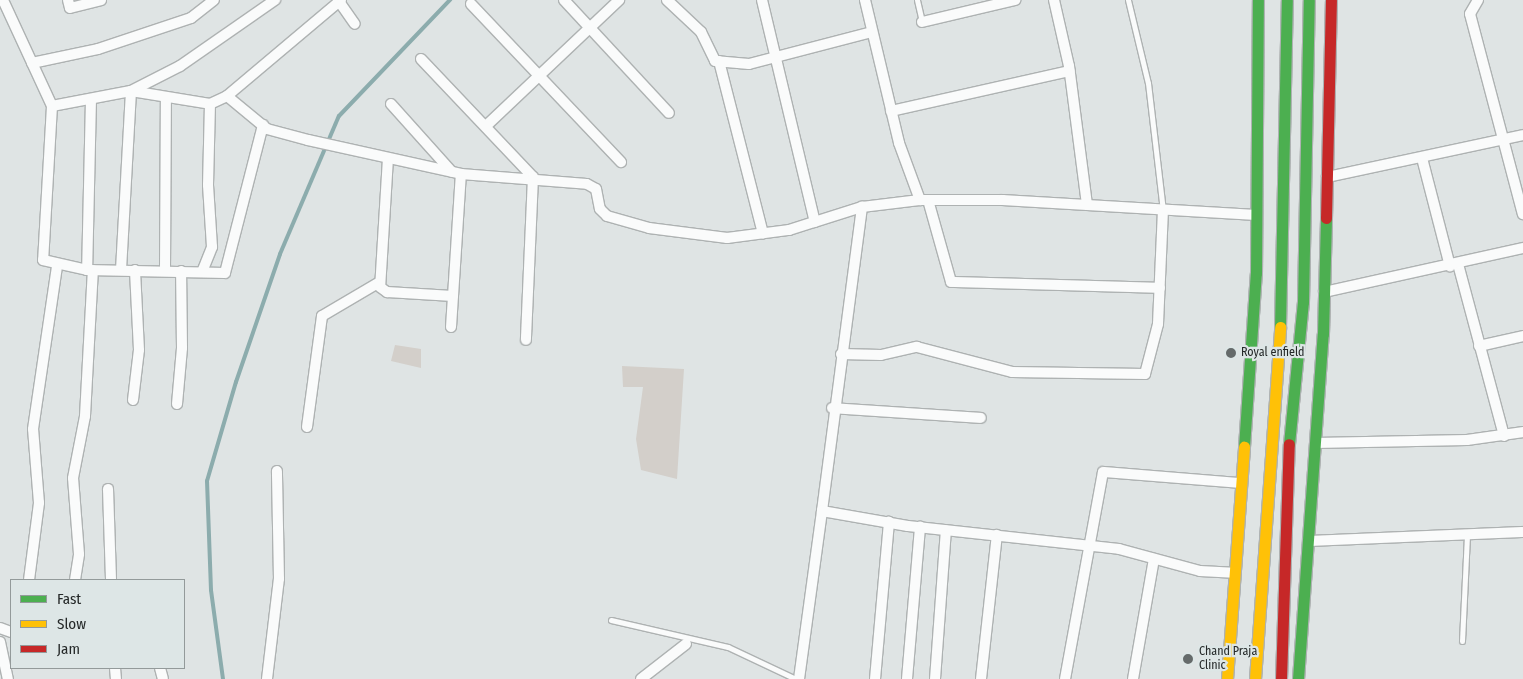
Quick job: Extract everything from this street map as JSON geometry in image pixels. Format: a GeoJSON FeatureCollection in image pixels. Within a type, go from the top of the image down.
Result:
{"type":"FeatureCollection","features":[{"type":"Feature","properties":{"kind":"main road"},"geometry":{"type":"LineString","coordinates":[[1227,679],[1256,216],[1258,0]]}},
{"type":"Feature","properties":{"kind":"main road"},"geometry":{"type":"LineString","coordinates":[[1255,679],[1282,294],[1287,0]]}},
{"type":"Feature","properties":{"kind":"main road"},"geometry":{"type":"LineString","coordinates":[[1281,679],[1290,429],[1303,302],[1309,0]]}},
{"type":"Feature","properties":{"kind":"main road"},"geometry":{"type":"LineString","coordinates":[[1298,679],[1324,292],[1331,0]]}},
{"type":"Feature","properties":{"kind":"street"},"geometry":{"type":"LineString","coordinates":[[3,0],[52,106],[51,188],[43,257],[47,265],[90,270],[223,273],[228,269],[236,220],[263,125]]}},
{"type":"Feature","properties":{"kind":"street"},"geometry":{"type":"LineString","coordinates":[[68,0],[70,8],[101,0]]}},
{"type":"Feature","properties":{"kind":"street"},"geometry":{"type":"LineString","coordinates":[[32,63],[98,50],[191,18],[214,0]]}},
{"type":"Feature","properties":{"kind":"street"},"geometry":{"type":"LineString","coordinates":[[52,106],[131,92],[180,66],[275,0]]}},
{"type":"Feature","properties":{"kind":"street"},"geometry":{"type":"LineString","coordinates":[[564,0],[669,113]]}},
{"type":"Feature","properties":{"kind":"street"},"geometry":{"type":"LineString","coordinates":[[487,125],[618,0]]}},
{"type":"Feature","properties":{"kind":"street"},"geometry":{"type":"LineString","coordinates":[[667,0],[701,32],[715,61],[749,64],[872,32]]}},
{"type":"Feature","properties":{"kind":"street"},"geometry":{"type":"LineString","coordinates":[[762,0],[815,222]]}},
{"type":"Feature","properties":{"kind":"street"},"geometry":{"type":"LineString","coordinates":[[865,0],[891,111],[952,282],[1160,288]]}},
{"type":"Feature","properties":{"kind":"street"},"geometry":{"type":"LineString","coordinates":[[922,22],[1015,0]]}},
{"type":"Feature","properties":{"kind":"street"},"geometry":{"type":"LineString","coordinates":[[1054,0],[1070,71],[1087,205]]}},
{"type":"Feature","properties":{"kind":"street"},"geometry":{"type":"LineString","coordinates":[[1478,0],[1470,14],[1500,140],[1523,214]]}},
{"type":"Feature","properties":{"kind":"street"},"geometry":{"type":"LineString","coordinates":[[131,92],[210,104],[227,96],[339,1],[355,24]]}},
{"type":"Feature","properties":{"kind":"street"},"geometry":{"type":"LineString","coordinates":[[471,4],[621,162]]}},
{"type":"Feature","properties":{"kind":"street"},"geometry":{"type":"LineString","coordinates":[[421,59],[487,125],[533,177],[526,340]]}},
{"type":"Feature","properties":{"kind":"street"},"geometry":{"type":"LineString","coordinates":[[719,61],[763,233]]}},
{"type":"Feature","properties":{"kind":"street"},"geometry":{"type":"LineString","coordinates":[[891,111],[1070,71]]}},
{"type":"Feature","properties":{"kind":"street"},"geometry":{"type":"LineString","coordinates":[[121,270],[131,92]]}},
{"type":"Feature","properties":{"kind":"street"},"geometry":{"type":"LineString","coordinates":[[227,96],[263,125],[308,140],[457,173],[533,177],[587,184],[596,188],[600,209],[607,216],[649,228],[727,238],[763,233],[815,222],[862,207],[924,200],[1087,205],[1256,216]]}},
{"type":"Feature","properties":{"kind":"street"},"geometry":{"type":"LineString","coordinates":[[166,97],[166,271]]}},
{"type":"Feature","properties":{"kind":"street"},"geometry":{"type":"LineString","coordinates":[[75,579],[79,554],[73,478],[85,416],[90,270],[91,99]]}},
{"type":"Feature","properties":{"kind":"street"},"geometry":{"type":"LineString","coordinates":[[202,272],[212,247],[208,184],[210,104]]}},
{"type":"Feature","properties":{"kind":"street"},"geometry":{"type":"LineString","coordinates":[[391,104],[457,173],[451,327]]}},
{"type":"Feature","properties":{"kind":"street"},"geometry":{"type":"LineString","coordinates":[[1327,177],[1523,135]]}},
{"type":"Feature","properties":{"kind":"street"},"geometry":{"type":"LineString","coordinates":[[378,283],[388,158]]}},
{"type":"Feature","properties":{"kind":"street"},"geometry":{"type":"LineString","coordinates":[[1422,158],[1504,436]]}},
{"type":"Feature","properties":{"kind":"street"},"geometry":{"type":"LineString","coordinates":[[798,679],[822,511],[832,408],[862,207]]}},
{"type":"Feature","properties":{"kind":"street"},"geometry":{"type":"LineString","coordinates":[[841,354],[882,354],[916,347],[1012,372],[1141,375],[1151,362],[1160,288],[1163,210]]}},
{"type":"Feature","properties":{"kind":"street"},"geometry":{"type":"LineString","coordinates":[[1324,292],[1454,265],[1523,248]]}},
{"type":"Feature","properties":{"kind":"street"},"geometry":{"type":"LineString","coordinates":[[29,579],[39,502],[33,429],[57,266]]}},
{"type":"Feature","properties":{"kind":"street"},"geometry":{"type":"LineString","coordinates":[[133,400],[139,350],[135,270]]}},
{"type":"Feature","properties":{"kind":"street"},"geometry":{"type":"LineString","coordinates":[[177,404],[182,348],[181,271]]}},
{"type":"Feature","properties":{"kind":"street"},"geometry":{"type":"LineString","coordinates":[[378,283],[388,292],[453,296]]}},
{"type":"Feature","properties":{"kind":"street"},"geometry":{"type":"LineString","coordinates":[[308,427],[322,316],[378,283]]}},
{"type":"Feature","properties":{"kind":"street"},"geometry":{"type":"LineString","coordinates":[[1479,346],[1523,336]]}},
{"type":"Feature","properties":{"kind":"street"},"geometry":{"type":"LineString","coordinates":[[832,408],[981,418]]}},
{"type":"Feature","properties":{"kind":"street"},"geometry":{"type":"LineString","coordinates":[[1315,443],[1504,436],[1523,432]]}},
{"type":"Feature","properties":{"kind":"street"},"geometry":{"type":"LineString","coordinates":[[267,679],[279,578],[277,471]]}},
{"type":"Feature","properties":{"kind":"street"},"geometry":{"type":"LineString","coordinates":[[1065,679],[1101,477],[1106,471],[1240,482]]}},
{"type":"Feature","properties":{"kind":"street"},"geometry":{"type":"LineString","coordinates":[[108,489],[111,579]]}},
{"type":"Feature","properties":{"kind":"street"},"geometry":{"type":"LineString","coordinates":[[822,511],[920,527],[1090,546],[1154,559],[1200,571],[1234,574]]}},
{"type":"Feature","properties":{"kind":"street"},"geometry":{"type":"LineString","coordinates":[[875,679],[889,522]]}},
{"type":"Feature","properties":{"kind":"street"},"geometry":{"type":"LineString","coordinates":[[907,679],[920,527]]}},
{"type":"Feature","properties":{"kind":"street"},"geometry":{"type":"LineString","coordinates":[[935,679],[946,530]]}},
{"type":"Feature","properties":{"kind":"street"},"geometry":{"type":"LineString","coordinates":[[1308,541],[1523,532]]}},
{"type":"Feature","properties":{"kind":"street"},"geometry":{"type":"LineString","coordinates":[[982,679],[998,535]]}},
{"type":"Feature","properties":{"kind":"street"},"geometry":{"type":"LineString","coordinates":[[1133,679],[1154,559]]}},
{"type":"Feature","properties":{"kind":"street"},"geometry":{"type":"LineString","coordinates":[[0,642],[8,679]]}},
{"type":"Feature","properties":{"kind":"street"},"geometry":{"type":"LineString","coordinates":[[641,679],[686,644]]}},
{"type":"Feature","properties":{"kind":"lane"},"geometry":{"type":"LineString","coordinates":[[917,0],[922,22]]}},
{"type":"Feature","properties":{"kind":"lane"},"geometry":{"type":"LineString","coordinates":[[1128,0],[1148,83],[1163,210]]}},
{"type":"Feature","properties":{"kind":"lane"},"geometry":{"type":"LineString","coordinates":[[1462,641],[1467,533]]}},
{"type":"Feature","properties":{"kind":"lane"},"geometry":{"type":"LineString","coordinates":[[611,620],[728,647],[798,679]]}},
{"type":"Feature","properties":{"kind":"building"},"geometry":{"type":"Polygon","coordinates":[[[395,345],[421,349],[421,368],[391,361],[395,345]]]}},
{"type":"Feature","properties":{"kind":"building"},"geometry":{"type":"Polygon","coordinates":[[[622,366],[684,369],[677,479],[641,470],[636,439],[643,387],[623,387],[622,366]]]}},
{"type":"Feature","properties":{"kind":"waterway"},"geometry":{"type":"LineString","coordinates":[[223,679],[211,590],[207,481],[236,382],[280,254],[339,116],[450,0]]}},
{"type":"Feature","properties":{"kind":"traffic: fast"},"geometry":{"type":"LineString","coordinates":[[1244,447],[1256,273],[1258,0]]}},
{"type":"Feature","properties":{"kind":"traffic: fast"},"geometry":{"type":"LineString","coordinates":[[1280,327],[1287,0]]}},
{"type":"Feature","properties":{"kind":"traffic: fast"},"geometry":{"type":"LineString","coordinates":[[1289,444],[1303,302],[1309,0]]}},
{"type":"Feature","properties":{"kind":"traffic: fast"},"geometry":{"type":"LineString","coordinates":[[1298,679],[1323,334],[1326,218]]}},
{"type":"Feature","properties":{"kind":"traffic: slow"},"geometry":{"type":"LineString","coordinates":[[1255,679],[1280,327]]}},
{"type":"Feature","properties":{"kind":"traffic: slow"},"geometry":{"type":"LineString","coordinates":[[1227,679],[1244,447]]}},
{"type":"Feature","properties":{"kind":"traffic: jam"},"geometry":{"type":"LineString","coordinates":[[1326,218],[1331,0]]}},
{"type":"Feature","properties":{"kind":"traffic: jam"},"geometry":{"type":"LineString","coordinates":[[1281,679],[1289,444]]}},
{"type":"Feature","properties":{"kind":"place","name":"Royal enfield"},"geometry":{"type":"Point","coordinates":[1231,353]}},
{"type":"Feature","properties":{"kind":"place","name":"Chand Praja Clinic"},"geometry":{"type":"Point","coordinates":[1188,659]}}]}
